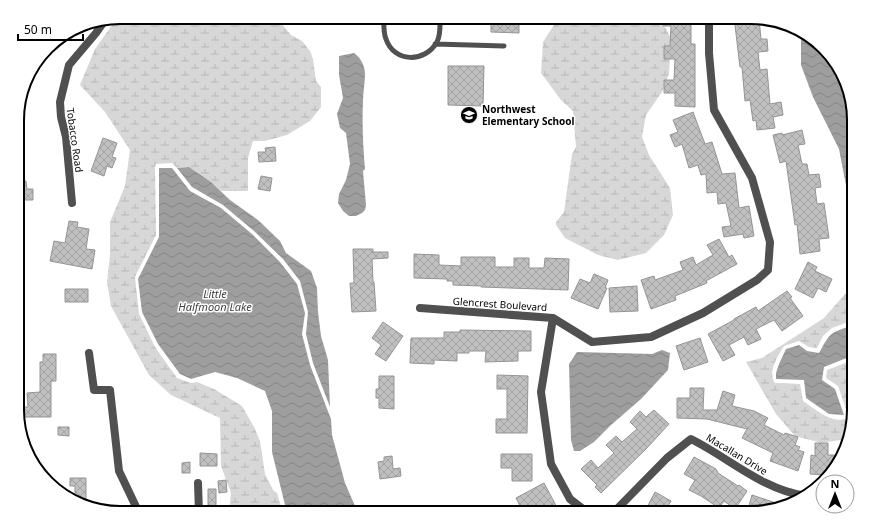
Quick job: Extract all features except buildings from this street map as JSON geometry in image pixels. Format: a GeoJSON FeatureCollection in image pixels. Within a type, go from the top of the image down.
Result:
{"type":"FeatureCollection","features":[{"type":"Feature","properties":{"kind":"street","name":"Glencrest Boulevard"},"geometry":{"type":"LineString","coordinates":[[420,308],[552,318],[592,342],[650,337],[704,313],[757,280],[768,270],[770,242],[752,178],[714,110],[708,24]]}},
{"type":"Feature","properties":{"kind":"street","name":"Tobacco Road"},"geometry":{"type":"LineString","coordinates":[[72,203],[66,137],[61,117],[60,102],[69,65],[101,26]]}},
{"type":"Feature","properties":{"kind":"street"},"geometry":{"type":"LineString","coordinates":[[552,318],[541,392],[551,464],[570,499],[579,506]]}},
{"type":"Feature","properties":{"kind":"street"},"geometry":{"type":"LineString","coordinates":[[89,353],[94,390],[110,390],[119,471],[136,506]]}},
{"type":"Feature","properties":{"kind":"street","name":"Macallan Drive"},"geometry":{"type":"LineString","coordinates":[[620,506],[667,458],[691,439],[710,449],[771,487],[797,494]]}},
{"type":"Feature","properties":{"kind":"street"},"geometry":{"type":"LineString","coordinates":[[198,483],[199,506]]}},
{"type":"Feature","properties":{"kind":"lane"},"geometry":{"type":"LineString","coordinates":[[384,24],[386,40],[391,48],[397,54],[414,58],[423,55],[435,44],[440,33],[440,24]]}},
{"type":"Feature","properties":{"kind":"lane"},"geometry":{"type":"LineString","coordinates":[[435,44],[504,46]]}},
{"type":"Feature","properties":{"kind":"green space"},"geometry":{"type":"Polygon","coordinates":[[[114,24],[282,24],[291,35],[302,41],[310,51],[313,59],[316,81],[321,87],[321,107],[310,121],[287,135],[265,141],[253,141],[248,158],[248,191],[221,191],[189,167],[177,168],[172,163],[156,164],[156,235],[135,277],[139,314],[155,347],[177,378],[191,383],[197,382],[214,389],[242,406],[260,441],[265,474],[273,490],[277,493],[281,506],[230,506],[231,493],[221,466],[220,418],[171,395],[149,375],[111,306],[107,282],[110,255],[110,222],[125,186],[130,150],[105,112],[80,85],[95,49],[114,24]]]}},
{"type":"Feature","properties":{"kind":"green space"},"geometry":{"type":"Polygon","coordinates":[[[555,24],[659,24],[666,28],[671,39],[669,74],[662,92],[646,115],[642,137],[649,155],[670,188],[673,215],[664,235],[646,253],[618,260],[598,255],[565,238],[556,225],[556,222],[564,212],[572,154],[576,147],[573,111],[561,100],[541,73],[543,42],[555,24]]]}},
{"type":"Feature","properties":{"kind":"green space"},"geometry":{"type":"Polygon","coordinates":[[[847,292],[847,322],[832,328],[823,336],[817,348],[809,347],[799,341],[784,346],[774,364],[772,374],[775,383],[800,384],[803,401],[818,412],[830,418],[841,420],[847,418],[842,440],[822,443],[795,436],[776,414],[746,362],[762,358],[824,318],[847,292]]]}},
{"type":"Feature","properties":{"kind":"green space"},"geometry":{"type":"Polygon","coordinates":[[[847,363],[847,412],[838,386],[826,378],[827,370],[847,363]]]}},
{"type":"Feature","properties":{"kind":"water"},"geometry":{"type":"Polygon","coordinates":[[[801,38],[819,52],[834,72],[840,84],[844,95],[847,114],[847,191],[839,149],[813,97],[801,65],[801,38]]]}},
{"type":"Feature","properties":{"kind":"water"},"geometry":{"type":"Polygon","coordinates":[[[354,53],[362,62],[365,71],[363,98],[363,143],[365,169],[363,171],[366,205],[365,210],[362,213],[356,216],[349,216],[343,211],[338,203],[339,194],[346,180],[350,164],[346,133],[340,128],[337,114],[343,98],[339,75],[339,56],[354,53]]]}},
{"type":"Feature","properties":{"kind":"water"},"geometry":{"type":"Polygon","coordinates":[[[189,167],[211,182],[230,200],[258,220],[280,241],[286,253],[311,271],[317,288],[321,336],[328,360],[330,407],[313,363],[306,334],[308,312],[300,281],[283,259],[254,231],[223,205],[192,187],[177,168],[189,167]]]}},
{"type":"Feature","properties":{"kind":"water","name":"Little Halfmoon Lake"},"geometry":{"type":"Polygon","coordinates":[[[159,168],[172,168],[190,191],[221,208],[252,234],[280,262],[297,284],[305,313],[302,334],[310,365],[331,419],[332,435],[345,483],[355,506],[285,506],[272,452],[272,411],[265,391],[237,378],[215,372],[191,379],[180,374],[158,344],[142,312],[138,279],[159,237],[159,168]]]}},
{"type":"Feature","properties":{"kind":"water"},"geometry":{"type":"Polygon","coordinates":[[[847,327],[847,358],[824,367],[822,380],[835,389],[844,415],[829,414],[806,398],[804,380],[776,379],[779,364],[786,349],[799,345],[807,351],[819,353],[830,336],[836,331],[847,327]]]}},
{"type":"Feature","properties":{"kind":"water"},"geometry":{"type":"Polygon","coordinates":[[[662,350],[670,353],[668,370],[641,399],[594,442],[580,451],[574,451],[571,440],[569,364],[577,352],[652,354],[662,350]]]}},
{"type":"Feature","properties":{"kind":"place","name":"Northwest Elementary School"},"geometry":{"type":"Point","coordinates":[469,115]}}]}
